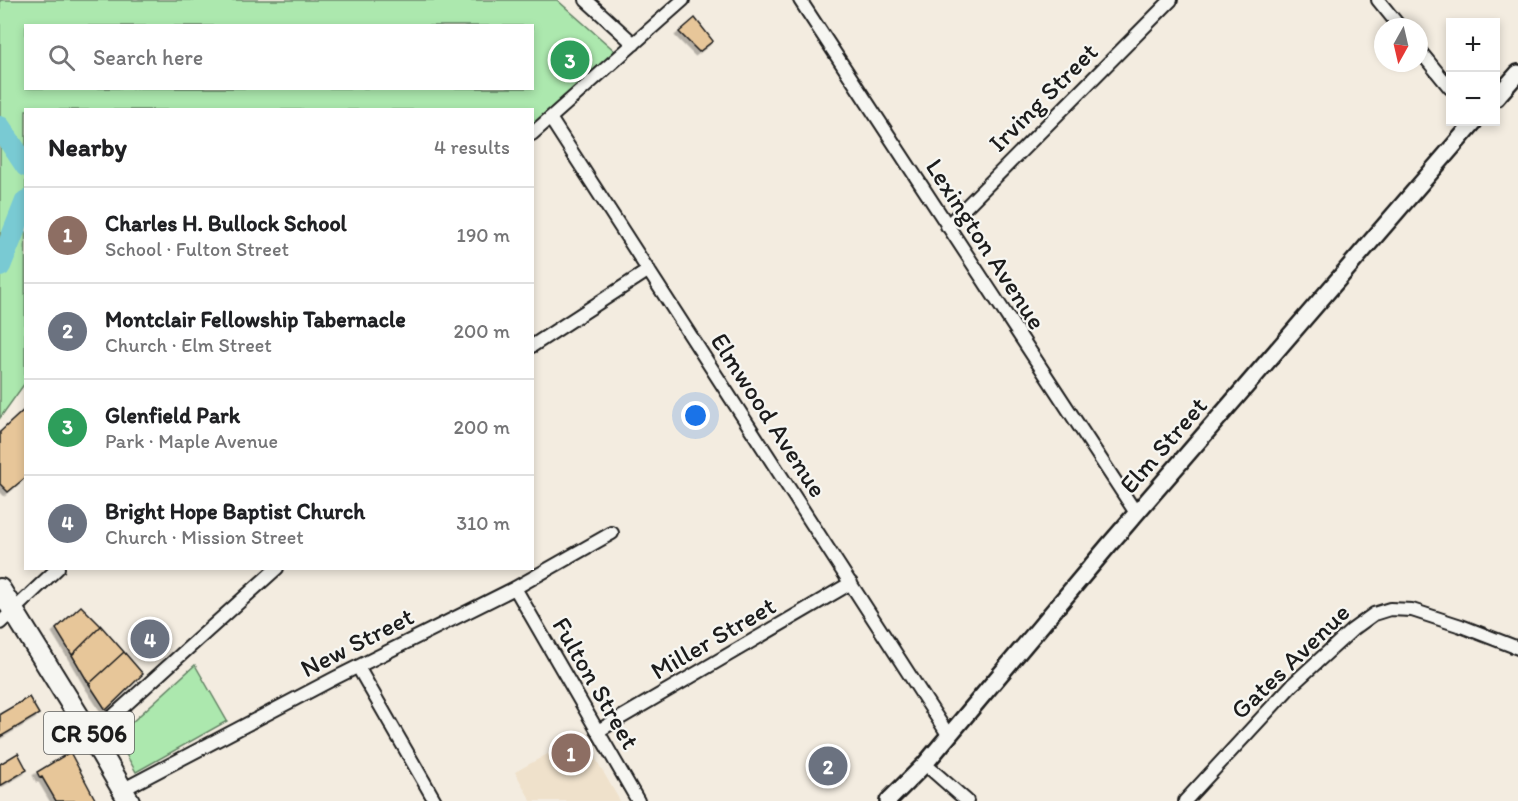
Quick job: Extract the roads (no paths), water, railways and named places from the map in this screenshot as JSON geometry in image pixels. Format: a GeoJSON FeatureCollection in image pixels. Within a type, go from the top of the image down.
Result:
{"type":"FeatureCollection","features":[{"type":"Feature","properties":{"kind":"main road","name":"CR 506"},"geometry":{"type":"LineString","coordinates":[[0,589],[6,617],[92,736],[125,795]]}},
{"type":"Feature","properties":{"kind":"street"},"geometry":{"type":"LineString","coordinates":[[586,0],[634,44]]}},
{"type":"Feature","properties":{"kind":"street"},"geometry":{"type":"LineString","coordinates":[[534,132],[683,0]]}},
{"type":"Feature","properties":{"kind":"street","name":"Lexington Avenue"},"geometry":{"type":"LineString","coordinates":[[800,0],[1136,513]]}},
{"type":"Feature","properties":{"kind":"street","name":"Irving Street"},"geometry":{"type":"LineString","coordinates":[[947,226],[1172,0]]}},
{"type":"Feature","properties":{"kind":"street"},"geometry":{"type":"LineString","coordinates":[[1378,0],[1393,18]]}},
{"type":"Feature","properties":{"kind":"street"},"geometry":{"type":"LineString","coordinates":[[1428,61],[1446,83]]}},
{"type":"Feature","properties":{"kind":"street"},"geometry":{"type":"LineString","coordinates":[[1500,93],[1518,73]]}},
{"type":"Feature","properties":{"kind":"street","name":"Elmwood Avenue"},"geometry":{"type":"LineString","coordinates":[[550,118],[949,736]]}},
{"type":"Feature","properties":{"kind":"street","name":"Elm Street"},"geometry":{"type":"LineString","coordinates":[[888,801],[925,764],[1136,513],[1471,126]]}},
{"type":"Feature","properties":{"kind":"street"},"geometry":{"type":"LineString","coordinates":[[534,344],[649,270]]}},
{"type":"Feature","properties":{"kind":"street","name":"New Street"},"geometry":{"type":"LineString","coordinates":[[125,795],[358,667],[515,588],[612,533]]}},
{"type":"Feature","properties":{"kind":"street"},"geometry":{"type":"LineString","coordinates":[[6,617],[56,570]]}},
{"type":"Feature","properties":{"kind":"street"},"geometry":{"type":"LineString","coordinates":[[92,736],[275,570]]}},
{"type":"Feature","properties":{"kind":"street","name":"Miller Street"},"geometry":{"type":"LineString","coordinates":[[598,731],[851,583]]}},
{"type":"Feature","properties":{"kind":"street","name":"Fulton Street"},"geometry":{"type":"LineString","coordinates":[[515,588],[638,801]]}},
{"type":"Feature","properties":{"kind":"street","name":"Gates Avenue"},"geometry":{"type":"LineString","coordinates":[[1185,801],[1293,684],[1352,630],[1374,614],[1390,609],[1412,610],[1518,648]]}},
{"type":"Feature","properties":{"kind":"street"},"geometry":{"type":"LineString","coordinates":[[358,667],[435,801]]}},
{"type":"Feature","properties":{"kind":"street"},"geometry":{"type":"LineString","coordinates":[[925,764],[967,801]]}},
{"type":"Feature","properties":{"kind":"waterway"},"geometry":{"type":"LineString","coordinates":[[0,127],[24,163]]}},
{"type":"Feature","properties":{"kind":"waterway"},"geometry":{"type":"LineString","coordinates":[[0,266],[24,206]]}},
{"type":"Feature","properties":{"kind":"place","name":"Glenfield Park"},"geometry":{"type":"Point","coordinates":[570,60]}},
{"type":"Feature","properties":{"kind":"place","name":"Bright Hope Baptist Church"},"geometry":{"type":"Point","coordinates":[150,639]}},
{"type":"Feature","properties":{"kind":"place","name":"Charles H. Bullock School"},"geometry":{"type":"Point","coordinates":[571,753]}},
{"type":"Feature","properties":{"kind":"place","name":"Montclair Fellowship Tabernacle"},"geometry":{"type":"Point","coordinates":[828,766]}}]}
